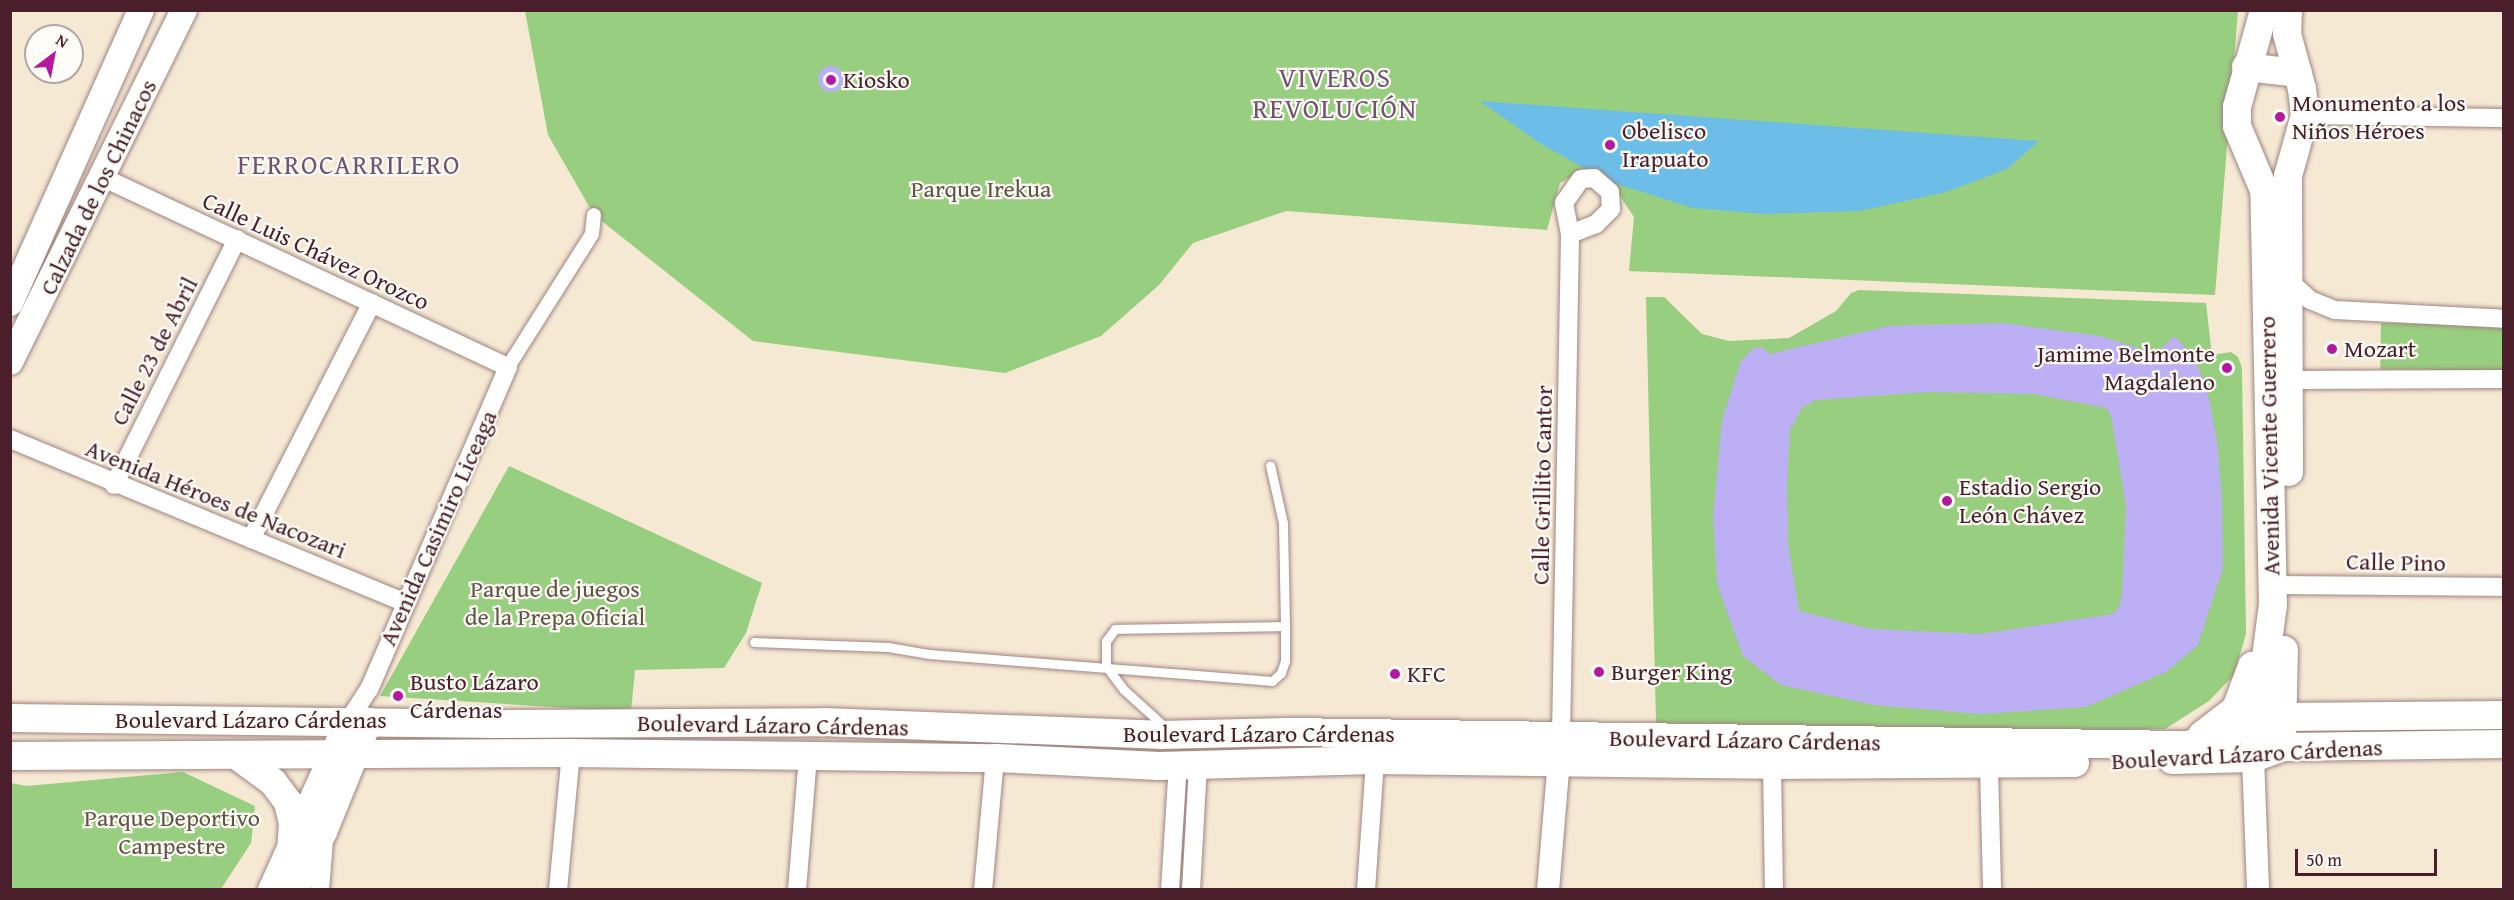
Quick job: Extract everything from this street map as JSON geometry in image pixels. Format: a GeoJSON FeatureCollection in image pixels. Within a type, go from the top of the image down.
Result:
{"type":"FeatureCollection","features":[{"type":"Feature","properties":{"kind":"main road","name":"Calzada de los Chinacos"},"geometry":{"type":"LineString","coordinates":[[10,303],[141,10]]}},
{"type":"Feature","properties":{"kind":"main road","name":"Calzada de los Chinacos"},"geometry":{"type":"LineString","coordinates":[[10,363],[104,178],[184,10]]}},
{"type":"Feature","properties":{"kind":"main road","name":"Avenida Vicente Guerrero"},"geometry":{"type":"LineString","coordinates":[[2264,10],[2246,67],[2237,107],[2237,126],[2264,190],[2280,595]]}},
{"type":"Feature","properties":{"kind":"main road","name":"Avenida Vicente Guerrero"},"geometry":{"type":"LineString","coordinates":[[2253,758],[2269,721],[2280,595],[2290,380],[2288,176],[2305,115],[2298,73],[2287,34],[2288,10]]}},
{"type":"Feature","properties":{"kind":"main road"},"geometry":{"type":"LineString","coordinates":[[2246,67],[2298,73]]}},
{"type":"Feature","properties":{"kind":"main road"},"geometry":{"type":"LineString","coordinates":[[2245,145],[2278,154],[2294,152]]}},
{"type":"Feature","properties":{"kind":"main road"},"geometry":{"type":"LineString","coordinates":[[2188,745],[2236,709],[2280,595]]}},
{"type":"Feature","properties":{"kind":"main road","name":"Boulevard Lázaro Cárdenas"},"geometry":{"type":"LineString","coordinates":[[10,756],[240,758],[346,753],[571,753],[995,758],[1188,764],[1375,760],[1560,749],[2188,745],[2269,721],[2504,715]]}},
{"type":"Feature","properties":{"kind":"main road","name":"Boulevard Lázaro Cárdenas"},"geometry":{"type":"LineString","coordinates":[[10,718],[824,722],[1174,735],[1287,732],[1772,765],[1989,765],[2253,758],[2283,747],[2504,744]]}},
{"type":"Feature","properties":{"kind":"main road","name":"Avenida Casimiro Liceaga"},"geometry":{"type":"LineString","coordinates":[[295,890],[324,832],[346,753],[358,721]]}},
{"type":"Feature","properties":{"kind":"main road","name":"Avenida Vicente Guerrero"},"geometry":{"type":"LineString","coordinates":[[2269,721],[2283,747]]}},
{"type":"Feature","properties":{"kind":"main road","name":"Avenida Casimiro Liceaga"},"geometry":{"type":"LineString","coordinates":[[271,890],[346,753]]}},
{"type":"Feature","properties":{"kind":"main road"},"geometry":{"type":"LineString","coordinates":[[240,758],[273,782],[288,802],[293,823],[291,852]]}},
{"type":"Feature","properties":{"kind":"street"},"geometry":{"type":"LineString","coordinates":[[2305,115],[2504,118]]}},
{"type":"Feature","properties":{"kind":"street","name":"Calle Luis Chávez Orozco"},"geometry":{"type":"LineString","coordinates":[[104,178],[508,368]]}},
{"type":"Feature","properties":{"kind":"street"},"geometry":{"type":"LineString","coordinates":[[508,368],[592,234],[594,215]]}},
{"type":"Feature","properties":{"kind":"street","name":"Calle Grillito Cantor"},"geometry":{"type":"LineString","coordinates":[[1560,749],[1570,234]]}},
{"type":"Feature","properties":{"kind":"street","name":"Calle 23 de Abril"},"geometry":{"type":"LineString","coordinates":[[114,485],[237,239]]}},
{"type":"Feature","properties":{"kind":"street"},"geometry":{"type":"LineString","coordinates":[[2289,281],[2310,300],[2335,310],[2504,319]]}},
{"type":"Feature","properties":{"kind":"street"},"geometry":{"type":"LineString","coordinates":[[250,539],[372,303]]}},
{"type":"Feature","properties":{"kind":"street","name":"Avenida Casimiro Liceaga"},"geometry":{"type":"LineString","coordinates":[[358,721],[404,602],[508,368]]}},
{"type":"Feature","properties":{"kind":"street"},"geometry":{"type":"LineString","coordinates":[[2290,380],[2504,379]]}},
{"type":"Feature","properties":{"kind":"street","name":"Avenida Héroes de Nacozari"},"geometry":{"type":"LineString","coordinates":[[10,439],[114,485],[404,602]]}},
{"type":"Feature","properties":{"kind":"street","name":"Calle Pino"},"geometry":{"type":"LineString","coordinates":[[2280,595],[2504,587]]}},
{"type":"Feature","properties":{"kind":"street"},"geometry":{"type":"LineString","coordinates":[[1548,890],[1560,749]]}},
{"type":"Feature","properties":{"kind":"street"},"geometry":{"type":"LineString","coordinates":[[558,890],[571,753]]}},
{"type":"Feature","properties":{"kind":"street"},"geometry":{"type":"LineString","coordinates":[[797,890],[808,756]]}},
{"type":"Feature","properties":{"kind":"street"},"geometry":{"type":"LineString","coordinates":[[983,890],[995,758]]}},
{"type":"Feature","properties":{"kind":"street","name":"Avenida Vicente Guerrero"},"geometry":{"type":"LineString","coordinates":[[2253,758],[2258,890]]}},
{"type":"Feature","properties":{"kind":"street"},"geometry":{"type":"LineString","coordinates":[[1366,890],[1375,760]]}},
{"type":"Feature","properties":{"kind":"street"},"geometry":{"type":"LineString","coordinates":[[1170,890],[1188,764]]}},
{"type":"Feature","properties":{"kind":"street"},"geometry":{"type":"LineString","coordinates":[[1188,764],[1191,890]]}},
{"type":"Feature","properties":{"kind":"street"},"geometry":{"type":"LineString","coordinates":[[1772,765],[1774,890]]}},
{"type":"Feature","properties":{"kind":"street"},"geometry":{"type":"LineString","coordinates":[[1989,765],[1992,890]]}},
{"type":"Feature","properties":{"kind":"street"},"geometry":{"type":"LineString","coordinates":[[320,890],[324,832]]}},
{"type":"Feature","properties":{"kind":"lane"},"geometry":{"type":"LineString","coordinates":[[754,642],[888,647],[929,654],[1106,666],[1272,681],[1281,673],[1285,661],[1285,626],[1283,523],[1270,465]]}},
{"type":"Feature","properties":{"kind":"lane"},"geometry":{"type":"LineString","coordinates":[[1174,735],[1124,690],[1106,666],[1106,640],[1115,629],[1285,626]]}},
{"type":"Feature","properties":{"kind":"green space","name":"Parque Irekua"},"geometry":{"type":"Polygon","coordinates":[[[525,11],[2238,11],[2215,295],[1629,271],[1634,217],[1613,186],[1583,171],[1560,183],[1547,230],[1286,211],[1193,243],[1159,285],[1101,336],[1005,373],[753,341],[594,215],[548,135],[525,11]]]}},
{"type":"Feature","properties":{"kind":"green space","name":"Estadio Sergio León Chávez"},"geometry":{"type":"Polygon","coordinates":[[[1859,290],[2206,303],[2212,355],[2231,352],[2238,357],[2242,368],[2246,634],[2234,675],[2209,701],[2165,729],[1980,733],[1656,723],[1646,297],[1664,297],[1702,334],[1729,341],[1789,338],[1836,311],[1851,293],[1859,290]]]}},
{"type":"Feature","properties":{"kind":"green space"},"geometry":{"type":"Polygon","coordinates":[[[2381,323],[2503,325],[2502,371],[2380,369],[2381,323]]]}},
{"type":"Feature","properties":{"kind":"green space","name":"Parque de juegos de la Prepa Oficial"},"geometry":{"type":"Polygon","coordinates":[[[509,466],[762,583],[746,633],[724,668],[635,670],[631,712],[380,696],[509,466]]]}},
{"type":"Feature","properties":{"kind":"green space","name":"Parque Deportivo Campestre"},"geometry":{"type":"Polygon","coordinates":[[[183,772],[255,806],[251,843],[221,889],[11,889],[11,783],[26,786],[183,772]]]}},
{"type":"Feature","properties":{"kind":"water"},"geometry":{"type":"Polygon","coordinates":[[[1480,101],[2039,141],[2007,169],[1946,192],[1860,211],[1765,214],[1693,208],[1607,181],[1538,142],[1480,101]]]}},
{"type":"Feature","properties":{"kind":"building","name":"Kiosko"},"geometry":{"type":"Polygon","coordinates":[[[831,66],[840,70],[844,79],[840,88],[831,92],[822,88],[818,79],[822,70],[831,66]]]}},
{"type":"Feature","properties":{"kind":"building"},"geometry":{"type":"Polygon","coordinates":[[[2003,323],[2100,336],[2156,354],[2174,336],[2192,355],[2206,385],[2217,441],[2222,502],[2223,568],[2198,645],[2166,672],[2086,707],[1981,714],[1874,705],[1781,685],[1743,656],[1717,584],[1713,516],[1722,420],[1740,363],[1752,349],[1761,347],[1770,354],[1889,326],[2003,323]],[[1929,392],[1815,400],[1802,408],[1790,430],[1787,484],[1788,544],[1799,611],[1871,629],[1981,634],[2113,614],[2119,607],[2122,592],[2126,506],[2111,416],[2106,408],[2034,394],[1929,392]]]}},
{"type":"Feature","properties":{"kind":"place","name":"Kiosko"},"geometry":{"type":"Point","coordinates":[831,80]}},
{"type":"Feature","properties":{"kind":"place","name":"Monumento a los Niños Héroes"},"geometry":{"type":"Point","coordinates":[2280,117]}},
{"type":"Feature","properties":{"kind":"place","name":"Obelisco Irapuato"},"geometry":{"type":"Point","coordinates":[1610,145]}},
{"type":"Feature","properties":{"kind":"place","name":"Mozart"},"geometry":{"type":"Point","coordinates":[2332,349]}},
{"type":"Feature","properties":{"kind":"place","name":"Jamime Belmonte Magdaleno"},"geometry":{"type":"Point","coordinates":[2227,368]}},
{"type":"Feature","properties":{"kind":"place","name":"Estadio Sergio León Chávez"},"geometry":{"type":"Point","coordinates":[1947,501]}},
{"type":"Feature","properties":{"kind":"place","name":"Burger King"},"geometry":{"type":"Point","coordinates":[1599,672]}},
{"type":"Feature","properties":{"kind":"place","name":"KFC"},"geometry":{"type":"Point","coordinates":[1395,674]}},
{"type":"Feature","properties":{"kind":"place","name":"Busto Lázaro Cárdenas"},"geometry":{"type":"Point","coordinates":[398,696]}},
{"type":"Feature","properties":{"kind":"district","name":"VIVEROS REVOLUCIÓN"},"geometry":{"type":"Point","coordinates":[1335,92]}},
{"type":"Feature","properties":{"kind":"district","name":"FERROCARRILERO"},"geometry":{"type":"Point","coordinates":[349,165]}}]}
